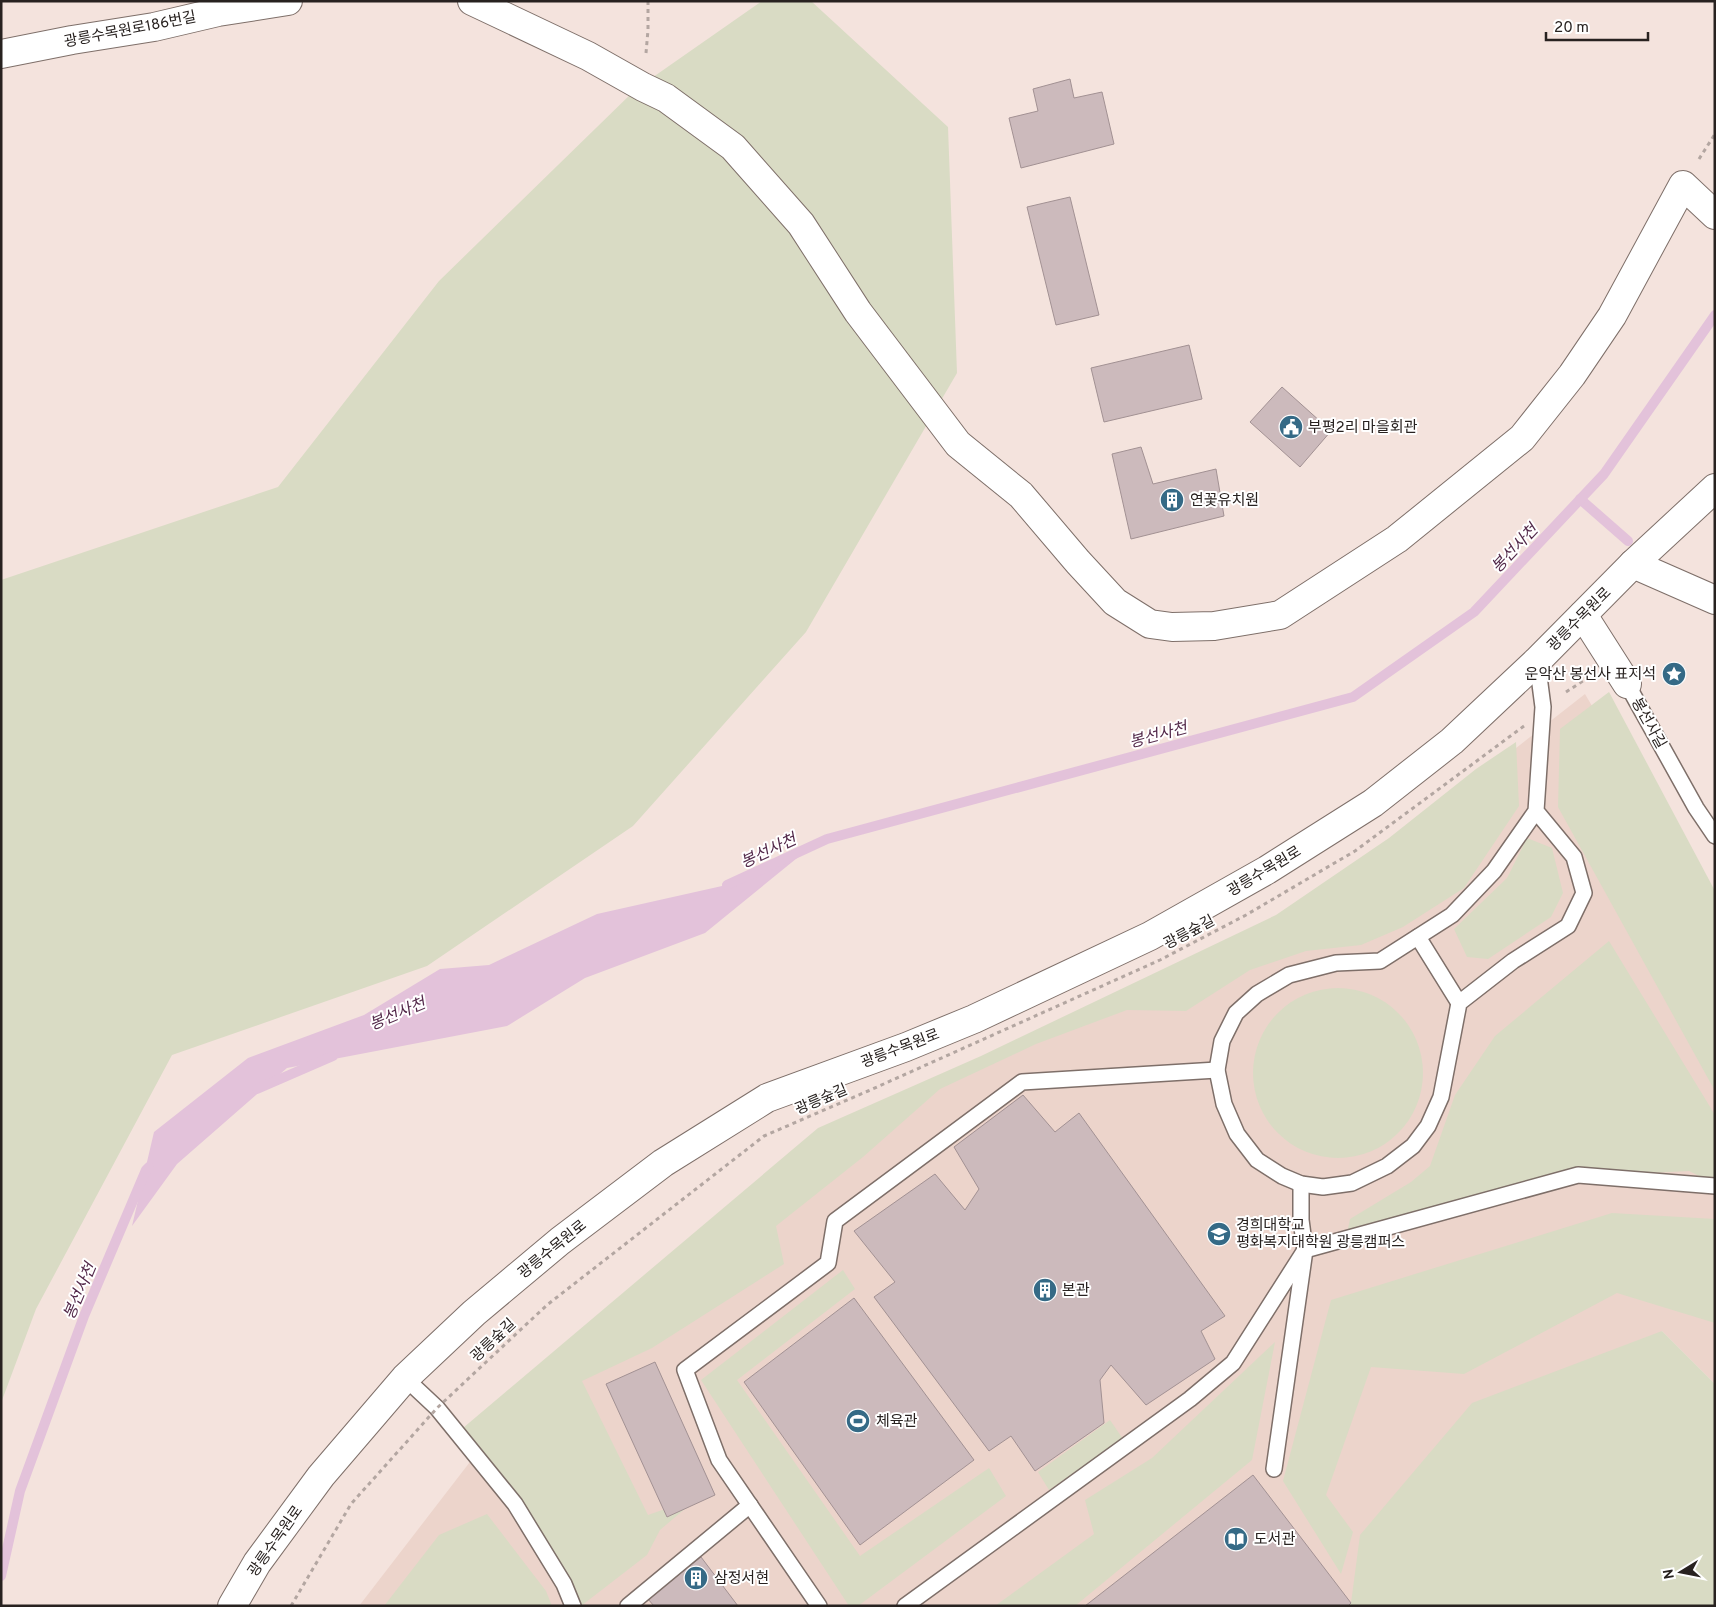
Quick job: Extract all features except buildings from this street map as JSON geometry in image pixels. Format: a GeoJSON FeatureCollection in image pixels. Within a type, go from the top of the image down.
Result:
{"type":"FeatureCollection","features":[{"type":"Feature","properties":{"kind":"street","name":"광릉수목원로186번길"},"geometry":{"type":"LineString","coordinates":[[1,54],[154,27],[218,12],[288,1]]}},
{"type":"Feature","properties":{"kind":"street"},"geometry":{"type":"LineString","coordinates":[[472,1],[588,56],[666,98],[733,147],[801,224],[858,312],[958,444],[1021,495],[1115,602],[1150,624],[1172,627],[1214,626],[1280,615],[1398,539],[1522,438],[1572,375],[1612,316],[1682,185],[1715,215]]}},
{"type":"Feature","properties":{"kind":"street","name":"광릉수목원로"},"geometry":{"type":"LineString","coordinates":[[232,1606],[258,1563],[321,1476],[405,1378],[474,1313],[560,1241],[663,1163],[767,1098],[906,1047],[974,1019],[1142,940],[1267,870],[1373,803],[1452,741],[1537,661],[1633,564],[1715,488]]}},
{"type":"Feature","properties":{"kind":"street"},"geometry":{"type":"LineString","coordinates":[[1633,564],[1715,600]]}},
{"type":"Feature","properties":{"kind":"street","name":"봉선사길"},"geometry":{"type":"LineString","coordinates":[[1583,615],[1627,684]]}},
{"type":"Feature","properties":{"kind":"lane"},"geometry":{"type":"LineString","coordinates":[[1536,811],[1574,857],[1584,893],[1568,926],[1512,961],[1460,1002],[1441,1096],[1428,1126],[1413,1146],[1387,1166],[1352,1183],[1323,1187],[1301,1184],[1282,1176],[1257,1160],[1237,1134],[1224,1104],[1217,1070],[1222,1041],[1236,1013],[1257,994],[1289,975],[1336,964],[1380,961],[1452,915],[1488,878],[1536,811],[1542,707],[1537,661]]}},
{"type":"Feature","properties":{"kind":"lane","name":"봉선사길"},"geometry":{"type":"LineString","coordinates":[[1627,684],[1696,808],[1715,836]]}},
{"type":"Feature","properties":{"kind":"lane","name":"봉선사길"},"geometry":{"type":"LineString","coordinates":[[1696,808],[1715,820]]}},
{"type":"Feature","properties":{"kind":"lane"},"geometry":{"type":"LineString","coordinates":[[1418,937],[1460,1002]]}},
{"type":"Feature","properties":{"kind":"lane"},"geometry":{"type":"LineString","coordinates":[[819,1606],[718,1460],[685,1370],[828,1263],[836,1221],[1022,1082],[1217,1070]]}},
{"type":"Feature","properties":{"kind":"lane"},"geometry":{"type":"LineString","coordinates":[[905,1606],[1190,1399],[1234,1363],[1305,1250],[1578,1175],[1715,1186]]}},
{"type":"Feature","properties":{"kind":"lane"},"geometry":{"type":"LineString","coordinates":[[1274,1469],[1305,1250],[1301,1220],[1301,1184]]}},
{"type":"Feature","properties":{"kind":"lane"},"geometry":{"type":"LineString","coordinates":[[405,1378],[437,1408],[515,1504],[564,1584],[573,1606]]}},
{"type":"Feature","properties":{"kind":"lane"},"geometry":{"type":"LineString","coordinates":[[628,1606],[750,1505]]}},
{"type":"Feature","properties":{"kind":"path"},"geometry":{"type":"LineString","coordinates":[[643,87],[648,30],[648,1]]}},
{"type":"Feature","properties":{"kind":"path","name":"광릉숲길"},"geometry":{"type":"LineString","coordinates":[[291,1606],[352,1504],[437,1408],[547,1305],[764,1136],[1160,960],[1246,915],[1355,851],[1524,726]]}},
{"type":"Feature","properties":{"kind":"shaded area","name":"경희대학교 평화복지대학원 광릉캠퍼스"},"geometry":{"type":"Polygon","coordinates":[[[1585,694],[1715,916],[1715,1384],[1662,1331],[1348,1606],[359,1606],[483,1445],[834,1137],[1282,919],[1372,861],[1585,694]]]}},
{"type":"Feature","properties":{"kind":"green space"},"geometry":{"type":"Polygon","coordinates":[[[762,1],[811,1],[948,127],[957,373],[806,632],[633,826],[427,966],[172,1055],[36,1309],[1,1403],[1,580],[278,487],[439,281],[636,89],[762,1]]]}},
{"type":"Feature","properties":{"kind":"green space"},"geometry":{"type":"Polygon","coordinates":[[[1609,692],[1715,891],[1715,1091],[1558,807],[1560,729],[1609,692]]]}},
{"type":"Feature","properties":{"kind":"green space"},"geometry":{"type":"Polygon","coordinates":[[[1516,742],[1519,806],[1464,888],[1403,927],[1361,945],[1306,951],[1250,970],[1186,1011],[1127,1010],[1036,1044],[940,1089],[863,1157],[776,1226],[784,1264],[652,1348],[582,1381],[648,1515],[699,1497],[660,1530],[647,1555],[581,1606],[578,1606],[463,1428],[818,1128],[981,1056],[1276,915],[1389,838],[1476,769],[1516,742]]]}},
{"type":"Feature","properties":{"kind":"green space"},"geometry":{"type":"Polygon","coordinates":[[[1527,838],[1552,848],[1563,893],[1551,917],[1488,959],[1467,957],[1454,929],[1507,878],[1527,838]]]}},
{"type":"Feature","properties":{"kind":"green space"},"geometry":{"type":"Polygon","coordinates":[[[1609,941],[1715,1115],[1715,1184],[1689,1171],[1555,1178],[1345,1244],[1350,1219],[1411,1182],[1430,1166],[1455,1095],[1495,1036],[1609,941]]]}},
{"type":"Feature","properties":{"kind":"green space"},"geometry":{"type":"Polygon","coordinates":[[[1346,988],[1371,994],[1392,1007],[1404,1019],[1420,1048],[1423,1073],[1422,1090],[1417,1106],[1404,1127],[1392,1139],[1363,1155],[1330,1158],[1305,1152],[1284,1139],[1272,1127],[1256,1098],[1253,1065],[1259,1040],[1272,1019],[1284,1007],[1313,991],[1346,988]]]}},
{"type":"Feature","properties":{"kind":"green space"},"geometry":{"type":"Polygon","coordinates":[[[1612,1213],[1715,1219],[1715,1323],[1617,1293],[1464,1374],[1371,1367],[1326,1495],[1353,1532],[1341,1574],[1283,1481],[1331,1300],[1612,1213]]]}},
{"type":"Feature","properties":{"kind":"green space"},"geometry":{"type":"Polygon","coordinates":[[[843,1270],[855,1289],[737,1380],[860,1556],[989,1468],[1006,1496],[858,1606],[849,1606],[701,1380],[843,1270]]]}},
{"type":"Feature","properties":{"kind":"green space"},"geometry":{"type":"Polygon","coordinates":[[[1662,1331],[1715,1384],[1715,1606],[1348,1606],[1351,1603],[1360,1535],[1472,1403],[1662,1331]]]}},
{"type":"Feature","properties":{"kind":"green space"},"geometry":{"type":"Polygon","coordinates":[[[1275,1342],[1252,1460],[1075,1606],[995,1606],[1094,1534],[1085,1500],[1152,1458],[1275,1342]]]}},
{"type":"Feature","properties":{"kind":"green space"},"geometry":{"type":"Polygon","coordinates":[[[1110,1420],[1123,1439],[1049,1490],[1038,1472],[1110,1420]]]}},
{"type":"Feature","properties":{"kind":"green space"},"geometry":{"type":"Polygon","coordinates":[[[487,1514],[546,1591],[552,1606],[384,1606],[439,1535],[487,1514]]]}},
{"type":"Feature","properties":{"kind":"water"},"geometry":{"type":"Polygon","coordinates":[[[802,854],[705,933],[585,978],[507,1026],[287,1068],[177,1164],[132,1226],[154,1132],[248,1058],[364,1015],[440,969],[489,965],[597,914],[722,886],[802,854]]]}},
{"type":"Feature","properties":{"kind":"waterway","name":"봉선사천"},"geometry":{"type":"LineString","coordinates":[[727,885],[827,839],[1353,697],[1474,612],[1604,474],[1715,315]]}},
{"type":"Feature","properties":{"kind":"waterway"},"geometry":{"type":"LineString","coordinates":[[1580,499],[1628,541]]}},
{"type":"Feature","properties":{"kind":"waterway","name":"봉선사천"},"geometry":{"type":"LineString","coordinates":[[257,1089],[333,1056]]}},
{"type":"Feature","properties":{"kind":"waterway","name":"봉선사천"},"geometry":{"type":"LineString","coordinates":[[1,1576],[20,1491],[84,1316],[146,1170],[149,1167]]}},
{"type":"Feature","properties":{"kind":"place","name":"부평2리 마을회관"},"geometry":{"type":"Point","coordinates":[1291,427]}},
{"type":"Feature","properties":{"kind":"place","name":"연꽃유치원"},"geometry":{"type":"Point","coordinates":[1172,500]}},
{"type":"Feature","properties":{"kind":"place","name":"운악산 봉선사 표지석"},"geometry":{"type":"Point","coordinates":[1674,674]}},
{"type":"Feature","properties":{"kind":"place","name":"경희대학교 평화복지대학원 광릉캠퍼스"},"geometry":{"type":"Point","coordinates":[1219,1234]}},
{"type":"Feature","properties":{"kind":"place","name":"본관"},"geometry":{"type":"Point","coordinates":[1045,1290]}},
{"type":"Feature","properties":{"kind":"place","name":"체육관"},"geometry":{"type":"Point","coordinates":[858,1421]}},
{"type":"Feature","properties":{"kind":"place","name":"도서관"},"geometry":{"type":"Point","coordinates":[1236,1539]}},
{"type":"Feature","properties":{"kind":"place","name":"삼정서현"},"geometry":{"type":"Point","coordinates":[696,1578]}}]}
